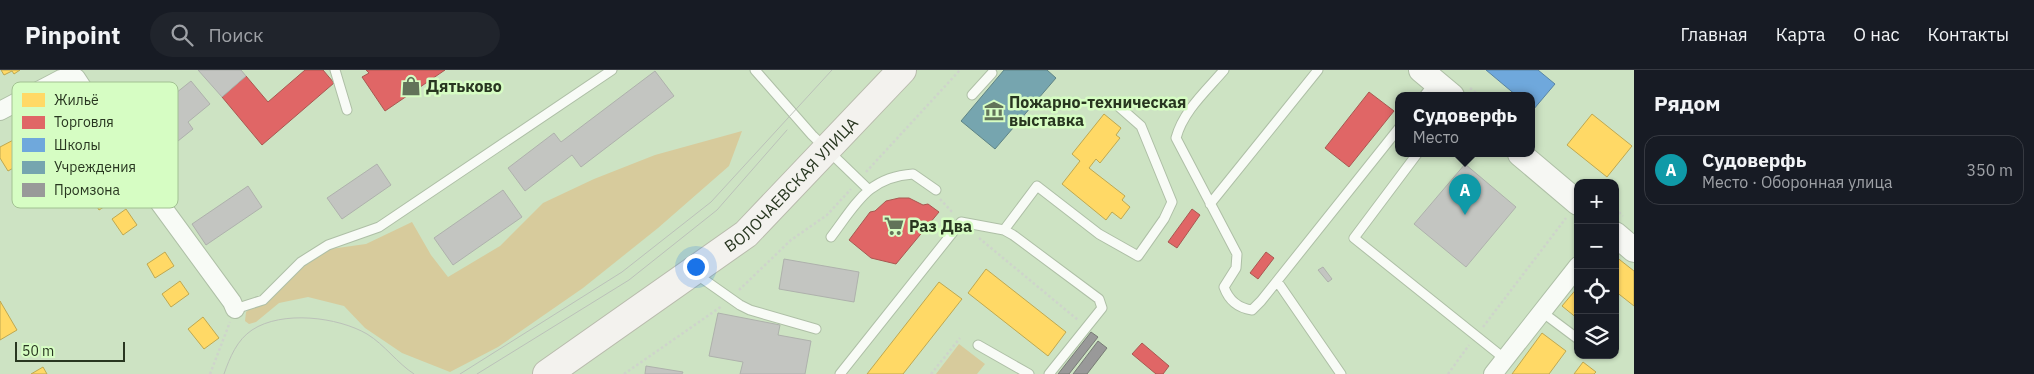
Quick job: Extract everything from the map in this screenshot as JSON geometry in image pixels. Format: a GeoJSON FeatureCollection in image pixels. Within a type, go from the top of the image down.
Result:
{"type":"FeatureCollection","features":[{"type":"Feature","properties":{"kind":"main road","name":"ВОЛОЧАЕВСКАЯ УЛИЦА"},"geometry":{"type":"LineString","coordinates":[[547,374],[746,234],[902,70]]}},
{"type":"Feature","properties":{"kind":"street"},"geometry":{"type":"LineString","coordinates":[[55,82],[70,77],[76,78],[79,82]]}},
{"type":"Feature","properties":{"kind":"street"},"geometry":{"type":"LineString","coordinates":[[0,111],[12,105]]}},
{"type":"Feature","properties":{"kind":"street"},"geometry":{"type":"LineString","coordinates":[[1524,157],[1574,200]]}},
{"type":"Feature","properties":{"kind":"street"},"geometry":{"type":"LineString","coordinates":[[163,208],[232,302],[235,309]]}},
{"type":"Feature","properties":{"kind":"street"},"geometry":{"type":"LineString","coordinates":[[1619,237],[1634,250]]}},
{"type":"Feature","properties":{"kind":"street"},"geometry":{"type":"LineString","coordinates":[[1493,374],[1576,269]]}},
{"type":"Feature","properties":{"kind":"lane"},"geometry":{"type":"LineString","coordinates":[[335,70],[347,110]]}},
{"type":"Feature","properties":{"kind":"lane"},"geometry":{"type":"LineString","coordinates":[[235,309],[263,300],[300,262],[328,245],[379,227],[612,70]]}},
{"type":"Feature","properties":{"kind":"lane"},"geometry":{"type":"LineString","coordinates":[[755,70],[826,150],[868,189]]}},
{"type":"Feature","properties":{"kind":"lane"},"geometry":{"type":"LineString","coordinates":[[1224,70],[1189,111],[1179,127],[1176,138],[1237,254],[1236,268],[1224,287],[1228,297],[1241,308],[1252,310],[1395,133]]}},
{"type":"Feature","properties":{"kind":"lane"},"geometry":{"type":"LineString","coordinates":[[1210,204],[1318,70]]}},
{"type":"Feature","properties":{"kind":"lane"},"geometry":{"type":"LineString","coordinates":[[972,95],[991,71]]}},
{"type":"Feature","properties":{"kind":"lane"},"geometry":{"type":"LineString","coordinates":[[1004,230],[1037,186],[1099,234],[1138,256],[1164,219],[1172,202],[1141,126],[1116,104]]}},
{"type":"Feature","properties":{"kind":"lane"},"geometry":{"type":"LineString","coordinates":[[1415,157],[1354,238],[1505,359]]}},
{"type":"Feature","properties":{"kind":"lane"},"geometry":{"type":"LineString","coordinates":[[831,237],[868,189],[897,175],[913,174],[936,190]]}},
{"type":"Feature","properties":{"kind":"lane"},"geometry":{"type":"LineString","coordinates":[[840,374],[961,222],[1004,230],[1013,235],[1099,299],[1102,308],[1049,374]]}},
{"type":"Feature","properties":{"kind":"lane"},"geometry":{"type":"LineString","coordinates":[[694,272],[750,310],[816,329]]}},
{"type":"Feature","properties":{"kind":"lane"},"geometry":{"type":"LineString","coordinates":[[1277,281],[1341,374]]}},
{"type":"Feature","properties":{"kind":"lane"},"geometry":{"type":"LineString","coordinates":[[1542,312],[1574,336]]}},
{"type":"Feature","properties":{"kind":"lane"},"geometry":{"type":"LineString","coordinates":[[978,345],[1029,374]]}},
{"type":"Feature","properties":{"kind":"path"},"geometry":{"type":"LineString","coordinates":[[624,374],[722,307],[791,240],[827,215],[960,70]]}},
{"type":"Feature","properties":{"kind":"path"},"geometry":{"type":"LineString","coordinates":[[1448,374],[1574,208]]}},
{"type":"Feature","properties":{"kind":"path"},"geometry":{"type":"LineString","coordinates":[[986,244],[1078,319],[1082,325]]}},
{"type":"Feature","properties":{"kind":"path"},"geometry":{"type":"LineString","coordinates":[[210,374],[235,309]]}},
{"type":"Feature","properties":{"kind":"path"},"geometry":{"type":"LineString","coordinates":[[931,374],[960,338]]}},
{"type":"Feature","properties":{"kind":"shaded area"},"geometry":{"type":"Polygon","coordinates":[[[742,131],[729,166],[658,228],[583,288],[498,347],[450,372],[402,353],[365,328],[344,306],[308,297],[279,303],[256,322],[249,324],[245,321],[246,312],[283,277],[330,249],[366,244],[412,222],[431,255],[448,277],[500,246],[543,203],[594,179],[655,155],[742,131]]]}},
{"type":"Feature","properties":{"kind":"shaded area"},"geometry":{"type":"Polygon","coordinates":[[[959,344],[985,364],[977,374],[936,374],[959,344]]]}},
{"type":"Feature","properties":{"kind":"building: Жильё"},"geometry":{"type":"Polygon","coordinates":[[[1,70],[20,70],[14,74],[12,71],[4,75],[1,70]]]}},
{"type":"Feature","properties":{"kind":"building: Жильё"},"geometry":{"type":"Polygon","coordinates":[[[1104,114],[1121,128],[1116,135],[1120,138],[1100,163],[1096,159],[1089,168],[1125,196],[1122,200],[1130,207],[1121,219],[1112,212],[1106,220],[1062,184],[1080,161],[1072,154],[1104,114]]]}},
{"type":"Feature","properties":{"kind":"building: Жильё"},"geometry":{"type":"Polygon","coordinates":[[[1592,114],[1632,146],[1607,177],[1567,145],[1592,114]]]}},
{"type":"Feature","properties":{"kind":"building: Жильё"},"geometry":{"type":"Polygon","coordinates":[[[12,141],[12,169],[8,171],[0,158],[0,147],[12,141]]]}},
{"type":"Feature","properties":{"kind":"building: Жильё"},"geometry":{"type":"Polygon","coordinates":[[[126,209],[137,225],[123,235],[112,219],[126,209]]]}},
{"type":"Feature","properties":{"kind":"building: Жильё"},"geometry":{"type":"Polygon","coordinates":[[[165,252],[174,266],[155,278],[147,264],[165,252]]]}},
{"type":"Feature","properties":{"kind":"building: Жильё"},"geometry":{"type":"Polygon","coordinates":[[[1619,259],[1634,271],[1634,306],[1619,294],[1619,259]]]}},
{"type":"Feature","properties":{"kind":"building: Жильё"},"geometry":{"type":"Polygon","coordinates":[[[986,269],[1066,332],[1048,356],[968,293],[986,269]]]}},
{"type":"Feature","properties":{"kind":"building: Жильё"},"geometry":{"type":"Polygon","coordinates":[[[180,281],[189,294],[171,307],[162,294],[180,281]]]}},
{"type":"Feature","properties":{"kind":"building: Жильё"},"geometry":{"type":"Polygon","coordinates":[[[939,282],[962,299],[903,374],[867,374],[939,282]]]}},
{"type":"Feature","properties":{"kind":"building: Жильё"},"geometry":{"type":"Polygon","coordinates":[[[1574,292],[1574,316],[1562,306],[1574,292]]]}},
{"type":"Feature","properties":{"kind":"building: Жильё"},"geometry":{"type":"Polygon","coordinates":[[[0,301],[17,330],[0,340],[0,301]]]}},
{"type":"Feature","properties":{"kind":"building: Жильё"},"geometry":{"type":"Polygon","coordinates":[[[203,317],[219,338],[204,349],[188,329],[203,317]]]}},
{"type":"Feature","properties":{"kind":"building: Жильё"},"geometry":{"type":"Polygon","coordinates":[[[1542,333],[1566,351],[1549,374],[1512,374],[1542,333]]]}},
{"type":"Feature","properties":{"kind":"building: Жильё"},"geometry":{"type":"Polygon","coordinates":[[[1583,362],[1596,372],[1594,374],[1574,374],[1583,362]]]}},
{"type":"Feature","properties":{"kind":"building: Жильё"},"geometry":{"type":"Polygon","coordinates":[[[43,367],[47,374],[31,374],[43,367]]]}},
{"type":"Feature","properties":{"kind":"building: Торговля"},"geometry":{"type":"Polygon","coordinates":[[[305,70],[323,70],[334,83],[262,145],[222,97],[246,76],[268,102],[305,70]]]}},
{"type":"Feature","properties":{"kind":"building: Торговля"},"geometry":{"type":"Polygon","coordinates":[[[366,70],[445,70],[385,111],[362,77],[369,73],[366,70]]]}},
{"type":"Feature","properties":{"kind":"building: Торговля"},"geometry":{"type":"Polygon","coordinates":[[[1369,92],[1394,111],[1349,167],[1325,148],[1369,92]]]}},
{"type":"Feature","properties":{"kind":"building: Торговля","name":"Раз Два"},"geometry":{"type":"Polygon","coordinates":[[[909,198],[923,205],[928,204],[939,212],[896,264],[871,258],[849,240],[870,212],[875,211],[886,201],[909,198]]]}},
{"type":"Feature","properties":{"kind":"building: Торговля"},"geometry":{"type":"Polygon","coordinates":[[[1192,209],[1200,215],[1177,248],[1168,242],[1192,209]]]}},
{"type":"Feature","properties":{"kind":"building: Торговля"},"geometry":{"type":"Polygon","coordinates":[[[1266,252],[1274,258],[1258,279],[1250,273],[1266,252]]]}},
{"type":"Feature","properties":{"kind":"building: Торговля"},"geometry":{"type":"Polygon","coordinates":[[[1142,343],[1169,366],[1163,374],[1156,374],[1132,354],[1142,343]]]}},
{"type":"Feature","properties":{"kind":"building: Школы"},"geometry":{"type":"Polygon","coordinates":[[[1486,70],[1538,70],[1555,84],[1535,108],[1535,92],[1512,92],[1486,70]]]}},
{"type":"Feature","properties":{"kind":"building: Учреждения"},"geometry":{"type":"Polygon","coordinates":[[[1004,70],[1047,70],[1056,78],[995,149],[961,121],[1004,70]]]}},
{"type":"Feature","properties":{"kind":"building: Промзона"},"geometry":{"type":"Polygon","coordinates":[[[1091,332],[1098,337],[1069,374],[1058,374],[1091,332]]]}},
{"type":"Feature","properties":{"kind":"building: Промзона"},"geometry":{"type":"Polygon","coordinates":[[[1098,341],[1107,348],[1087,374],[1073,374],[1098,341]]]}},
{"type":"Feature","properties":{"kind":"building: Прочее"},"geometry":{"type":"Polygon","coordinates":[[[198,70],[241,70],[246,76],[222,97],[198,70]]]}},
{"type":"Feature","properties":{"kind":"building: Прочее"},"geometry":{"type":"Polygon","coordinates":[[[655,71],[674,96],[581,167],[572,155],[525,191],[508,168],[554,133],[561,142],[655,71]]]}},
{"type":"Feature","properties":{"kind":"building: Прочее"},"geometry":{"type":"Polygon","coordinates":[[[191,81],[210,104],[188,122],[193,129],[178,141],[178,91],[191,81]]]}},
{"type":"Feature","properties":{"kind":"building: Прочее"},"geometry":{"type":"Polygon","coordinates":[[[377,164],[391,185],[342,219],[327,198],[377,164]]]}},
{"type":"Feature","properties":{"kind":"building: Прочее"},"geometry":{"type":"Polygon","coordinates":[[[1465,164],[1516,207],[1466,267],[1414,224],[1465,164]]]}},
{"type":"Feature","properties":{"kind":"building: Прочее"},"geometry":{"type":"Polygon","coordinates":[[[248,186],[262,207],[206,245],[192,224],[248,186]]]}},
{"type":"Feature","properties":{"kind":"building: Прочее"},"geometry":{"type":"Polygon","coordinates":[[[503,190],[522,217],[453,265],[434,238],[503,190]]]}},
{"type":"Feature","properties":{"kind":"building: Прочее"},"geometry":{"type":"Polygon","coordinates":[[[784,259],[859,272],[854,302],[779,289],[784,259]]]}},
{"type":"Feature","properties":{"kind":"building: Прочее"},"geometry":{"type":"Polygon","coordinates":[[[1323,267],[1332,279],[1328,282],[1318,270],[1323,267]]]}},
{"type":"Feature","properties":{"kind":"building: Прочее"},"geometry":{"type":"Polygon","coordinates":[[[718,313],[780,325],[778,335],[811,341],[805,374],[740,374],[743,362],[709,356],[718,313]]]}},
{"type":"Feature","properties":{"kind":"building: Прочее"},"geometry":{"type":"Polygon","coordinates":[[[646,366],[683,372],[682,374],[645,374],[646,366]]]}},
{"type":"Feature","properties":{"kind":"tram line"},"geometry":{"type":"LineString","coordinates":[[460,374],[622,272],[711,202],[832,70]]}},
{"type":"Feature","properties":{"kind":"tram line"},"geometry":{"type":"LineString","coordinates":[[477,374],[629,280],[717,210],[787,130]]}},
{"type":"Feature","properties":{"kind":"tram line"},"geometry":{"type":"LineString","coordinates":[[224,374],[235,349],[247,334],[264,324],[294,318],[326,320],[355,328],[373,338],[414,374]]}},
{"type":"Feature","properties":{"kind":"place","name":"Дятьково"},"geometry":{"type":"Point","coordinates":[411,86]}},
{"type":"Feature","properties":{"kind":"place","name":"Пожарно-техническая выставка"},"geometry":{"type":"Point","coordinates":[994,111]}},
{"type":"Feature","properties":{"kind":"place","name":"Судоверфь"},"geometry":{"type":"Point","coordinates":[1465,215]}},
{"type":"Feature","properties":{"kind":"place","name":"Раз Два"},"geometry":{"type":"Point","coordinates":[894,226]}}]}
